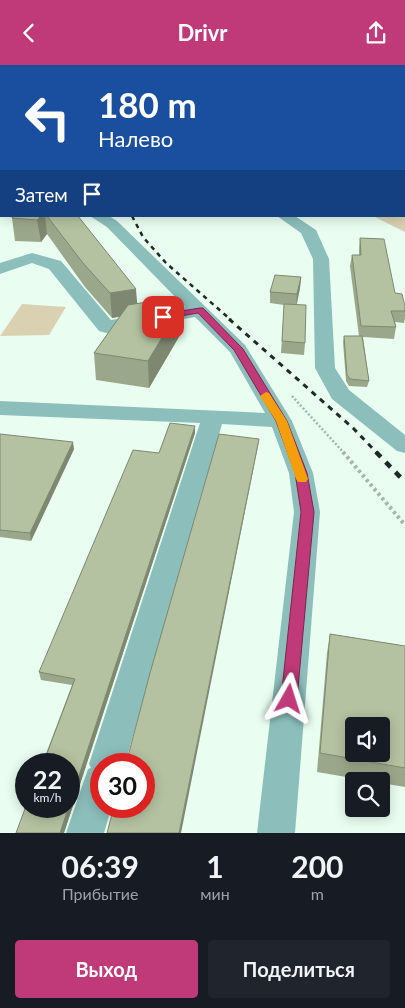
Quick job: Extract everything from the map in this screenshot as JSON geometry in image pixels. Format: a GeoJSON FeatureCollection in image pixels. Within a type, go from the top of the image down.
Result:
{"type":"FeatureCollection","features":[{"type":"Feature","properties":{"kind":"street"},"geometry":{"type":"LineString","coordinates":[[99,217],[112,224],[238,349],[281,421],[301,473],[307,512],[276,833]]}},
{"type":"Feature","properties":{"kind":"street"},"geometry":{"type":"LineString","coordinates":[[286,217],[308,230],[321,259],[325,368],[340,394],[372,422],[405,446]]}},
{"type":"Feature","properties":{"kind":"street"},"geometry":{"type":"LineString","coordinates":[[0,269],[32,258],[55,265],[106,327],[200,310]]}},
{"type":"Feature","properties":{"kind":"street"},"geometry":{"type":"LineString","coordinates":[[0,408],[281,421]]}},
{"type":"Feature","properties":{"kind":"street"},"geometry":{"type":"LineString","coordinates":[[110,753],[213,417]]}},
{"type":"Feature","properties":{"kind":"street"},"geometry":{"type":"LineString","coordinates":[[86,833],[90,818]]}},
{"type":"Feature","properties":{"kind":"shaded area"},"geometry":{"type":"Polygon","coordinates":[[[375,217],[405,217],[405,232],[375,217]]]}},
{"type":"Feature","properties":{"kind":"shaded area"},"geometry":{"type":"Polygon","coordinates":[[[22,304],[66,307],[49,335],[0,336],[22,304]]]}},
{"type":"Feature","properties":{"kind":"building"},"geometry":{"type":"Polygon","coordinates":[[[12,217],[40,217],[37,220],[12,217]]]}},
{"type":"Feature","properties":{"kind":"building"},"geometry":{"type":"Polygon","coordinates":[[[48,217],[79,217],[136,289],[110,293],[83,263],[48,217]]]}},
{"type":"Feature","properties":{"kind":"building"},"geometry":{"type":"Polygon","coordinates":[[[360,238],[384,239],[395,293],[402,294],[405,306],[405,311],[391,311],[396,327],[361,326],[352,255],[361,255],[360,238]]]}},
{"type":"Feature","properties":{"kind":"building"},"geometry":{"type":"Polygon","coordinates":[[[275,275],[301,277],[297,294],[270,292],[275,275]]]}},
{"type":"Feature","properties":{"kind":"building"},"geometry":{"type":"Polygon","coordinates":[[[147,302],[150,305],[179,309],[148,361],[94,353],[128,305],[147,302]]]}},
{"type":"Feature","properties":{"kind":"building"},"geometry":{"type":"Polygon","coordinates":[[[284,304],[306,305],[305,343],[282,341],[284,304]]]}},
{"type":"Feature","properties":{"kind":"building"},"geometry":{"type":"Polygon","coordinates":[[[344,336],[362,336],[369,381],[350,379],[347,375],[344,336]]]}},
{"type":"Feature","properties":{"kind":"building"},"geometry":{"type":"Polygon","coordinates":[[[170,423],[195,426],[80,773],[80,753],[47,753],[75,679],[39,672],[133,450],[159,453],[170,423]]]}},
{"type":"Feature","properties":{"kind":"building"},"geometry":{"type":"Polygon","coordinates":[[[0,434],[73,442],[30,533],[0,530],[0,434]]]}},
{"type":"Feature","properties":{"kind":"building"},"geometry":{"type":"Polygon","coordinates":[[[219,434],[259,439],[179,833],[107,833],[111,818],[155,818],[155,753],[129,753],[219,434]]]}},
{"type":"Feature","properties":{"kind":"building"},"geometry":{"type":"Polygon","coordinates":[[[330,634],[405,646],[405,768],[371,762],[390,762],[390,717],[345,717],[345,757],[320,753],[330,634]]]}},
{"type":"Feature","properties":{"kind":"building"},"geometry":{"type":"Polygon","coordinates":[[[22,818],[65,818],[60,833],[16,833],[22,818]]]}},
{"type":"Feature","properties":{"kind":"railway"},"geometry":{"type":"LineString","coordinates":[[133,217],[143,237],[166,263],[231,320]]}},
{"type":"Feature","properties":{"kind":"railway"},"geometry":{"type":"LineString","coordinates":[[229,319],[353,428],[377,453]]}},
{"type":"Feature","properties":{"kind":"railway"},"geometry":{"type":"LineString","coordinates":[[376,452],[405,482]]}},
{"type":"Feature","properties":{"kind":"slow traffic"},"geometry":{"type":"LineString","coordinates":[[266,396],[281,421],[302,479]]}},
{"type":"Feature","properties":{"kind":"route"},"geometry":{"type":"LineString","coordinates":[[163,317],[200,310],[238,349],[281,421],[301,473],[307,512],[289,699]]}}]}
